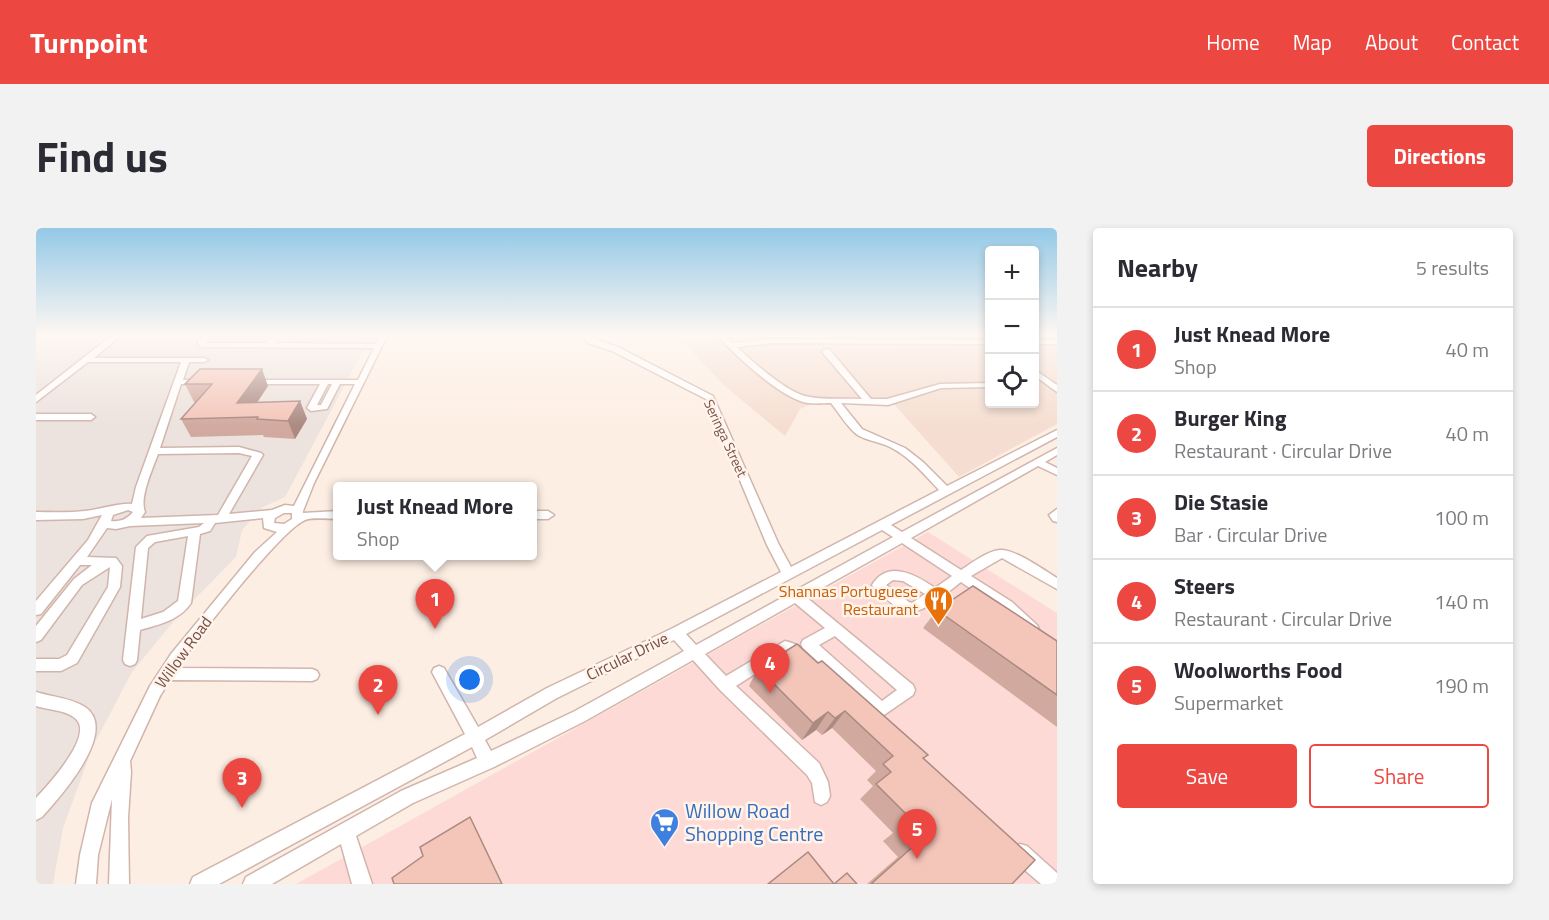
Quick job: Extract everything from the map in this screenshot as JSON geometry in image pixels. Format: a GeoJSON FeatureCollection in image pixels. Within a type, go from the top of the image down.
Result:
{"type":"FeatureCollection","features":[{"type":"Feature","properties":{"kind":"street"},"geometry":{"type":"LineString","coordinates":[[36,399],[80,365]]}},
{"type":"Feature","properties":{"kind":"street"},"geometry":{"type":"LineString","coordinates":[[92,543],[138,515],[141,487],[185,365]]}},
{"type":"Feature","properties":{"kind":"street","name":"Willow Road"},"geometry":{"type":"LineString","coordinates":[[86,884],[89,855],[101,803],[165,674],[259,555],[296,518],[307,486],[370,365]]}},
{"type":"Feature","properties":{"kind":"street","name":"Seringa Street"},"geometry":{"type":"LineString","coordinates":[[645,365],[710,398],[772,545],[788,574]]}},
{"type":"Feature","properties":{"kind":"street"},"geometry":{"type":"LineString","coordinates":[[752,365],[796,396],[816,402],[896,401],[940,386],[985,385]]}},
{"type":"Feature","properties":{"kind":"street"},"geometry":{"type":"LineString","coordinates":[[837,365],[868,402]]}},
{"type":"Feature","properties":{"kind":"street"},"geometry":{"type":"LineString","coordinates":[[1039,375],[1055,387]]}},
{"type":"Feature","properties":{"kind":"street"},"geometry":{"type":"LineString","coordinates":[[179,382],[213,382]]}},
{"type":"Feature","properties":{"kind":"street"},"geometry":{"type":"LineString","coordinates":[[247,382],[361,382]]}},
{"type":"Feature","properties":{"kind":"street"},"geometry":{"type":"LineString","coordinates":[[326,382],[311,408],[324,407],[337,382]]}},
{"type":"Feature","properties":{"kind":"street"},"geometry":{"type":"LineString","coordinates":[[1039,385],[1055,387]]}},
{"type":"Feature","properties":{"kind":"street"},"geometry":{"type":"LineString","coordinates":[[835,402],[859,431],[876,441]]}},
{"type":"Feature","properties":{"kind":"street"},"geometry":{"type":"LineString","coordinates":[[36,417],[91,417]]}},
{"type":"Feature","properties":{"kind":"street","name":"Circular Drive"},"geometry":{"type":"LineString","coordinates":[[200,884],[552,693],[676,633],[1057,433]]}},
{"type":"Feature","properties":{"kind":"street"},"geometry":{"type":"LineString","coordinates":[[866,435],[906,450],[946,492]]}},
{"type":"Feature","properties":{"kind":"street"},"geometry":{"type":"LineString","coordinates":[[130,660],[142,547],[151,539],[206,528],[216,519],[258,455],[239,450],[154,452]]}},
{"type":"Feature","properties":{"kind":"street","name":"Circular Drive"},"geometry":{"type":"LineString","coordinates":[[253,884],[407,797],[580,716],[1057,451]]}},
{"type":"Feature","properties":{"kind":"street"},"geometry":{"type":"LineString","coordinates":[[1038,462],[1057,472]]}},
{"type":"Feature","properties":{"kind":"street","name":"Willow Road"},"geometry":{"type":"LineString","coordinates":[[259,555],[268,525],[267,519],[307,486]]}},
{"type":"Feature","properties":{"kind":"street"},"geometry":{"type":"LineString","coordinates":[[36,610],[92,543],[105,521],[141,487]]}},
{"type":"Feature","properties":{"kind":"street"},"geometry":{"type":"LineString","coordinates":[[83,515],[105,521],[111,526],[167,519],[244,519],[290,508],[296,518]]}},
{"type":"Feature","properties":{"kind":"street"},"geometry":{"type":"LineString","coordinates":[[36,516],[83,515],[118,509],[138,509],[167,519]]}},
{"type":"Feature","properties":{"kind":"street"},"geometry":{"type":"LineString","coordinates":[[1057,513],[1055,515],[1057,518]]}},
{"type":"Feature","properties":{"kind":"street"},"geometry":{"type":"LineString","coordinates":[[244,519],[278,528],[296,518],[333,515]]}},
{"type":"Feature","properties":{"kind":"street"},"geometry":{"type":"LineString","coordinates":[[537,515],[548,515]]}},
{"type":"Feature","properties":{"kind":"street"},"geometry":{"type":"LineString","coordinates":[[883,525],[1014,611],[1039,638]]}},
{"type":"Feature","properties":{"kind":"street"},"geometry":{"type":"LineString","coordinates":[[134,627],[171,614],[180,609],[184,603],[195,531]]}},
{"type":"Feature","properties":{"kind":"street"},"geometry":{"type":"LineString","coordinates":[[936,595],[1001,554],[1011,557],[1057,584]]}},
{"type":"Feature","properties":{"kind":"street"},"geometry":{"type":"LineString","coordinates":[[36,665],[61,664],[72,659],[116,583],[116,566],[112,561],[77,561]]}},
{"type":"Feature","properties":{"kind":"street"},"geometry":{"type":"LineString","coordinates":[[36,636],[78,582],[107,561]]}},
{"type":"Feature","properties":{"kind":"street"},"geometry":{"type":"LineString","coordinates":[[796,596],[836,629],[908,690],[881,710],[808,644],[836,629]]}},
{"type":"Feature","properties":{"kind":"street"},"geometry":{"type":"LineString","coordinates":[[676,633],[725,685],[813,769],[820,782],[821,796]]}},
{"type":"Feature","properties":{"kind":"street"},"geometry":{"type":"LineString","coordinates":[[725,685],[781,649],[788,647],[882,729]]}},
{"type":"Feature","properties":{"kind":"street"},"geometry":{"type":"LineString","coordinates":[[438,672],[488,761]]}},
{"type":"Feature","properties":{"kind":"street"},"geometry":{"type":"LineString","coordinates":[[165,674],[312,675]]}},
{"type":"Feature","properties":{"kind":"street"},"geometry":{"type":"LineString","coordinates":[[36,699],[75,710],[84,715],[87,723],[84,742],[71,770],[36,811]]}},
{"type":"Feature","properties":{"kind":"street","name":"Willow Road"},"geometry":{"type":"LineString","coordinates":[[119,884],[119,819],[123,772],[121,759]]}},
{"type":"Feature","properties":{"kind":"street"},"geometry":{"type":"LineString","coordinates":[[346,831],[362,884]]}},
{"type":"Feature","properties":{"kind":"street"},"geometry":{"type":"LineString","coordinates":[[1012,845],[1055,884]]}},
{"type":"Feature","properties":{"kind":"shaded area"},"geometry":{"type":"Polygon","coordinates":[[[36,365],[356,365],[285,497],[263,507],[242,530],[236,557],[178,616],[132,672],[93,746],[63,828],[53,884],[36,884],[36,365]]]}},
{"type":"Feature","properties":{"kind":"shaded area"},"geometry":{"type":"Polygon","coordinates":[[[704,365],[985,365],[985,408],[1039,408],[1039,365],[1057,365],[1057,424],[959,477],[892,402],[816,402],[800,409],[785,436],[727,388],[704,365]]]}},
{"type":"Feature","properties":{"kind":"shaded area"},"geometry":{"type":"Polygon","coordinates":[[[928,532],[1057,613],[1057,884],[296,884],[928,532]]]}},
{"type":"Feature","properties":{"kind":"building"},"geometry":{"type":"Polygon","coordinates":[[[200,369],[262,369],[237,403],[300,401],[288,421],[257,419],[258,417],[181,419],[212,384],[185,384],[200,369]]]}},
{"type":"Feature","properties":{"kind":"building"},"geometry":{"type":"Polygon","coordinates":[[[973,586],[1057,641],[1057,695],[937,610],[973,586]]]}},
{"type":"Feature","properties":{"kind":"building"},"geometry":{"type":"Polygon","coordinates":[[[797,644],[818,663],[822,661],[928,755],[923,758],[1035,860],[1012,884],[871,884],[917,843],[901,827],[911,819],[876,784],[891,772],[883,764],[893,756],[845,711],[835,718],[828,712],[813,723],[758,668],[772,659],[769,656],[779,649],[783,653],[797,644]]]}},
{"type":"Feature","properties":{"kind":"building"},"geometry":{"type":"Polygon","coordinates":[[[470,817],[502,884],[394,884],[392,878],[423,856],[420,847],[470,817]]]}},
{"type":"Feature","properties":{"kind":"building"},"geometry":{"type":"Polygon","coordinates":[[[808,852],[834,884],[768,884],[808,852]]]}},
{"type":"Feature","properties":{"kind":"building"},"geometry":{"type":"Polygon","coordinates":[[[847,873],[857,884],[834,884],[847,873]]]}},
{"type":"Feature","properties":{"kind":"place","name":"Shannas Portuguese Restaurant"},"geometry":{"type":"Point","coordinates":[939,626]}},
{"type":"Feature","properties":{"kind":"place","name":"Just Knead More"},"geometry":{"type":"Point","coordinates":[435,629]}},
{"type":"Feature","properties":{"kind":"place","name":"Steers"},"geometry":{"type":"Point","coordinates":[770,693]}},
{"type":"Feature","properties":{"kind":"place","name":"Burger King"},"geometry":{"type":"Point","coordinates":[378,715]}},
{"type":"Feature","properties":{"kind":"place","name":"Die Stasie"},"geometry":{"type":"Point","coordinates":[242,808]}},
{"type":"Feature","properties":{"kind":"place","name":"Willow Road Shopping Centre"},"geometry":{"type":"Point","coordinates":[664,848]}},
{"type":"Feature","properties":{"kind":"place","name":"Woolworths Food"},"geometry":{"type":"Point","coordinates":[917,859]}}]}
